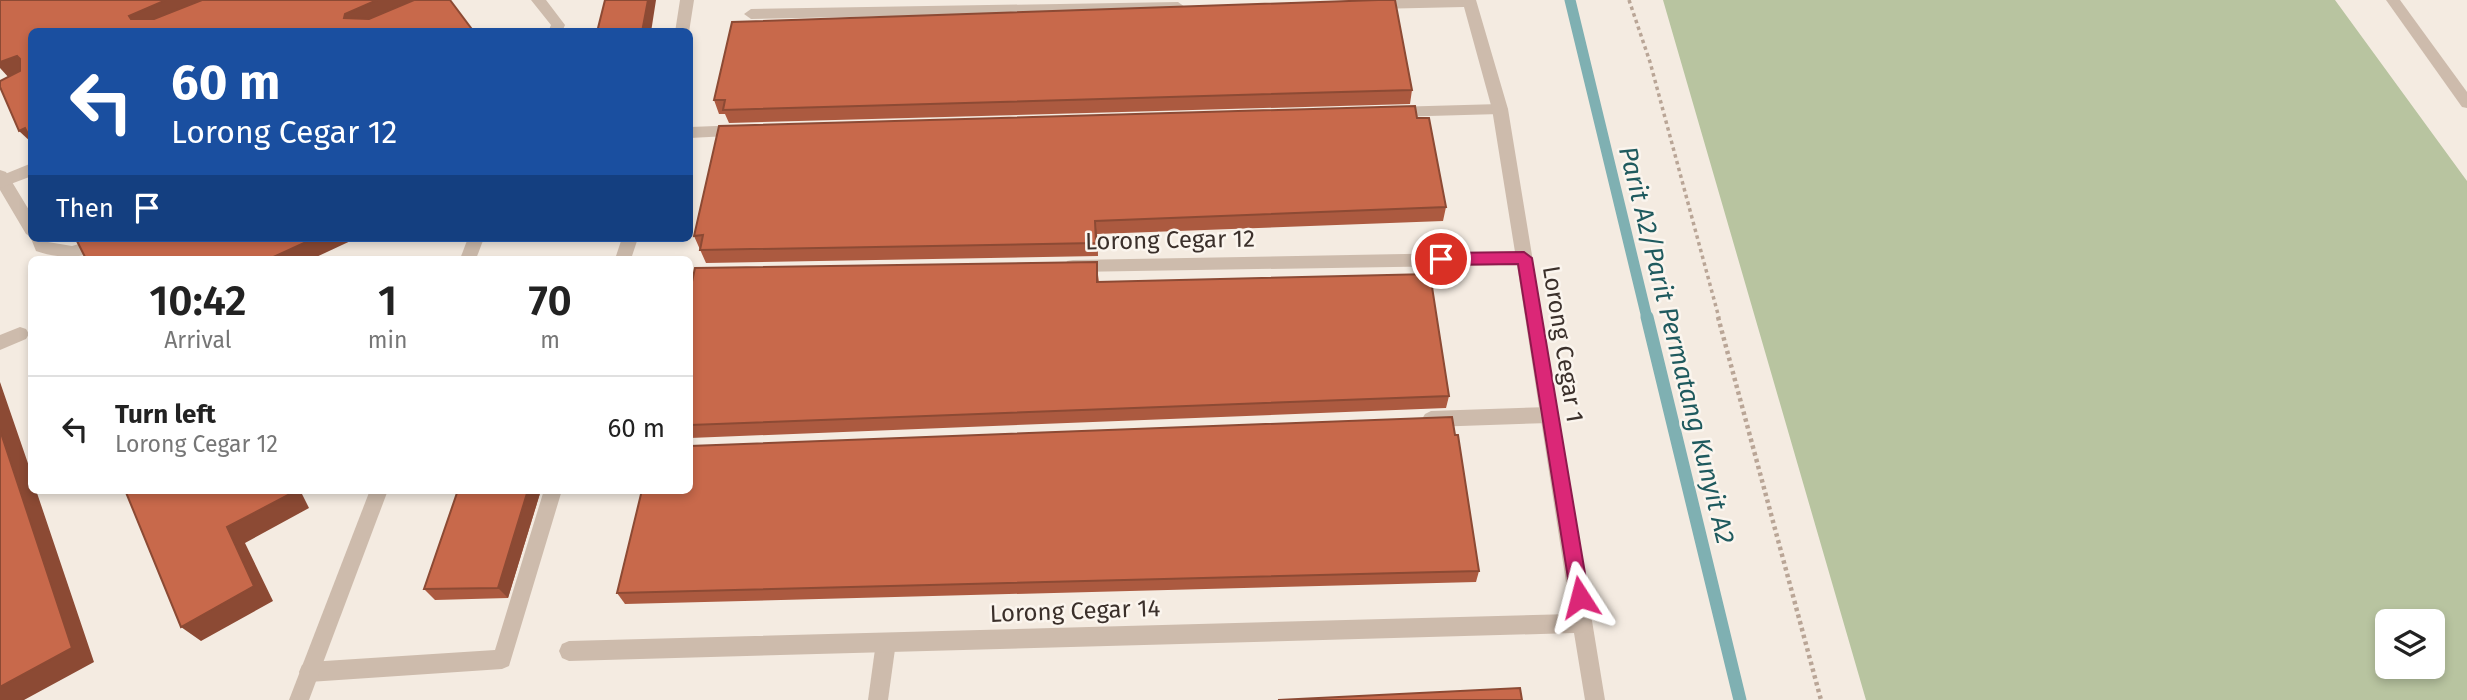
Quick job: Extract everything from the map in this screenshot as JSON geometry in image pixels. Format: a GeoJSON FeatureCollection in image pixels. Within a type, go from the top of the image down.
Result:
{"type":"FeatureCollection","features":[{"type":"Feature","properties":{"kind":"street"},"geometry":{"type":"LineString","coordinates":[[538,0],[558,25],[557,28]]}},
{"type":"Feature","properties":{"kind":"street"},"geometry":{"type":"LineString","coordinates":[[683,28],[687,0]]}},
{"type":"Feature","properties":{"kind":"street"},"geometry":{"type":"LineString","coordinates":[[2393,0],[2467,103]]}},
{"type":"Feature","properties":{"kind":"street"},"geometry":{"type":"LineString","coordinates":[[1358,4],[1469,1]]}},
{"type":"Feature","properties":{"kind":"street","name":"Lorong Cegar 1"},"geometry":{"type":"LineString","coordinates":[[1469,1],[1500,109],[1595,700]]}},
{"type":"Feature","properties":{"kind":"street"},"geometry":{"type":"LineString","coordinates":[[751,14],[1193,7]]}},
{"type":"Feature","properties":{"kind":"street"},"geometry":{"type":"LineString","coordinates":[[1374,113],[1500,109]]}},
{"type":"Feature","properties":{"kind":"street"},"geometry":{"type":"LineString","coordinates":[[693,133],[759,131]]}},
{"type":"Feature","properties":{"kind":"street"},"geometry":{"type":"LineString","coordinates":[[28,170],[1,180],[28,224]]}},
{"type":"Feature","properties":{"kind":"street"},"geometry":{"type":"LineString","coordinates":[[39,242],[42,247],[65,254],[88,250],[107,242]]}},
{"type":"Feature","properties":{"kind":"street","name":"Lorong Cegar 12"},"geometry":{"type":"LineString","coordinates":[[1051,266],[1524,258]]}},
{"type":"Feature","properties":{"kind":"street"},"geometry":{"type":"LineString","coordinates":[[0,343],[20,334]]}},
{"type":"Feature","properties":{"kind":"street"},"geometry":{"type":"LineString","coordinates":[[1411,420],[1550,415]]}},
{"type":"Feature","properties":{"kind":"street"},"geometry":{"type":"LineString","coordinates":[[299,700],[377,494]]}},
{"type":"Feature","properties":{"kind":"street"},"geometry":{"type":"LineString","coordinates":[[309,672],[502,659],[552,494]]}},
{"type":"Feature","properties":{"kind":"street","name":"Lorong Cegar 14"},"geometry":{"type":"LineString","coordinates":[[569,651],[1584,623]]}},
{"type":"Feature","properties":{"kind":"street"},"geometry":{"type":"LineString","coordinates":[[878,700],[886,642]]}},
{"type":"Feature","properties":{"kind":"path"},"geometry":{"type":"LineString","coordinates":[[1629,0],[1653,75],[1821,700]]}},
{"type":"Feature","properties":{"kind":"green space"},"geometry":{"type":"Polygon","coordinates":[[[1663,0],[2335,0],[2467,181],[2467,700],[1866,700],[1663,0]]]}},
{"type":"Feature","properties":{"kind":"building"},"geometry":{"type":"Polygon","coordinates":[[[0,0],[166,0],[129,16],[131,19],[154,19],[202,0],[377,0],[345,14],[344,18],[369,19],[414,0],[450,0],[471,28],[28,28],[28,134],[25,128],[19,131],[0,87],[0,81],[20,71],[20,59],[17,56],[0,62],[0,0]]]}},
{"type":"Feature","properties":{"kind":"building"},"geometry":{"type":"Polygon","coordinates":[[[605,0],[648,0],[643,28],[598,28],[605,0]]]}},
{"type":"Feature","properties":{"kind":"building"},"geometry":{"type":"Polygon","coordinates":[[[1395,0],[1412,90],[723,110],[725,100],[714,100],[732,22],[1395,0]]]}},
{"type":"Feature","properties":{"kind":"building"},"geometry":{"type":"Polygon","coordinates":[[[1415,106],[1417,118],[1429,118],[1446,207],[1095,221],[1096,243],[700,250],[703,235],[694,236],[719,126],[1415,106]]]}},
{"type":"Feature","properties":{"kind":"building"},"geometry":{"type":"Polygon","coordinates":[[[78,242],[306,242],[276,256],[84,256],[78,242]]]}},
{"type":"Feature","properties":{"kind":"building"},"geometry":{"type":"Polygon","coordinates":[[[1097,262],[1097,282],[1430,274],[1449,396],[693,425],[695,268],[1097,262]]]}},
{"type":"Feature","properties":{"kind":"building"},"geometry":{"type":"Polygon","coordinates":[[[1452,417],[1455,435],[1458,435],[1479,571],[617,593],[641,494],[693,494],[693,446],[1452,417]]]}},
{"type":"Feature","properties":{"kind":"building"},"geometry":{"type":"Polygon","coordinates":[[[0,430],[72,648],[0,687],[0,430]]]}},
{"type":"Feature","properties":{"kind":"building"},"geometry":{"type":"Polygon","coordinates":[[[127,494],[290,494],[227,527],[254,586],[181,627],[127,494]]]}},
{"type":"Feature","properties":{"kind":"building"},"geometry":{"type":"Polygon","coordinates":[[[457,494],[527,494],[498,588],[424,589],[457,494]]]}},
{"type":"Feature","properties":{"kind":"building"},"geometry":{"type":"Polygon","coordinates":[[[1520,688],[1522,700],[1278,700],[1520,688]]]}},
{"type":"Feature","properties":{"kind":"waterway","name":"Parit A2/Parit Permatang Kunyit A2"},"geometry":{"type":"LineString","coordinates":[[1570,0],[1647,318]]}},
{"type":"Feature","properties":{"kind":"waterway","name":"Parit A2/Parit Permatang Kunyit A2"},"geometry":{"type":"LineString","coordinates":[[1647,317],[1740,700]]}},
{"type":"Feature","properties":{"kind":"route"},"geometry":{"type":"LineString","coordinates":[[1441,259],[1524,258],[1580,597]]}}]}
